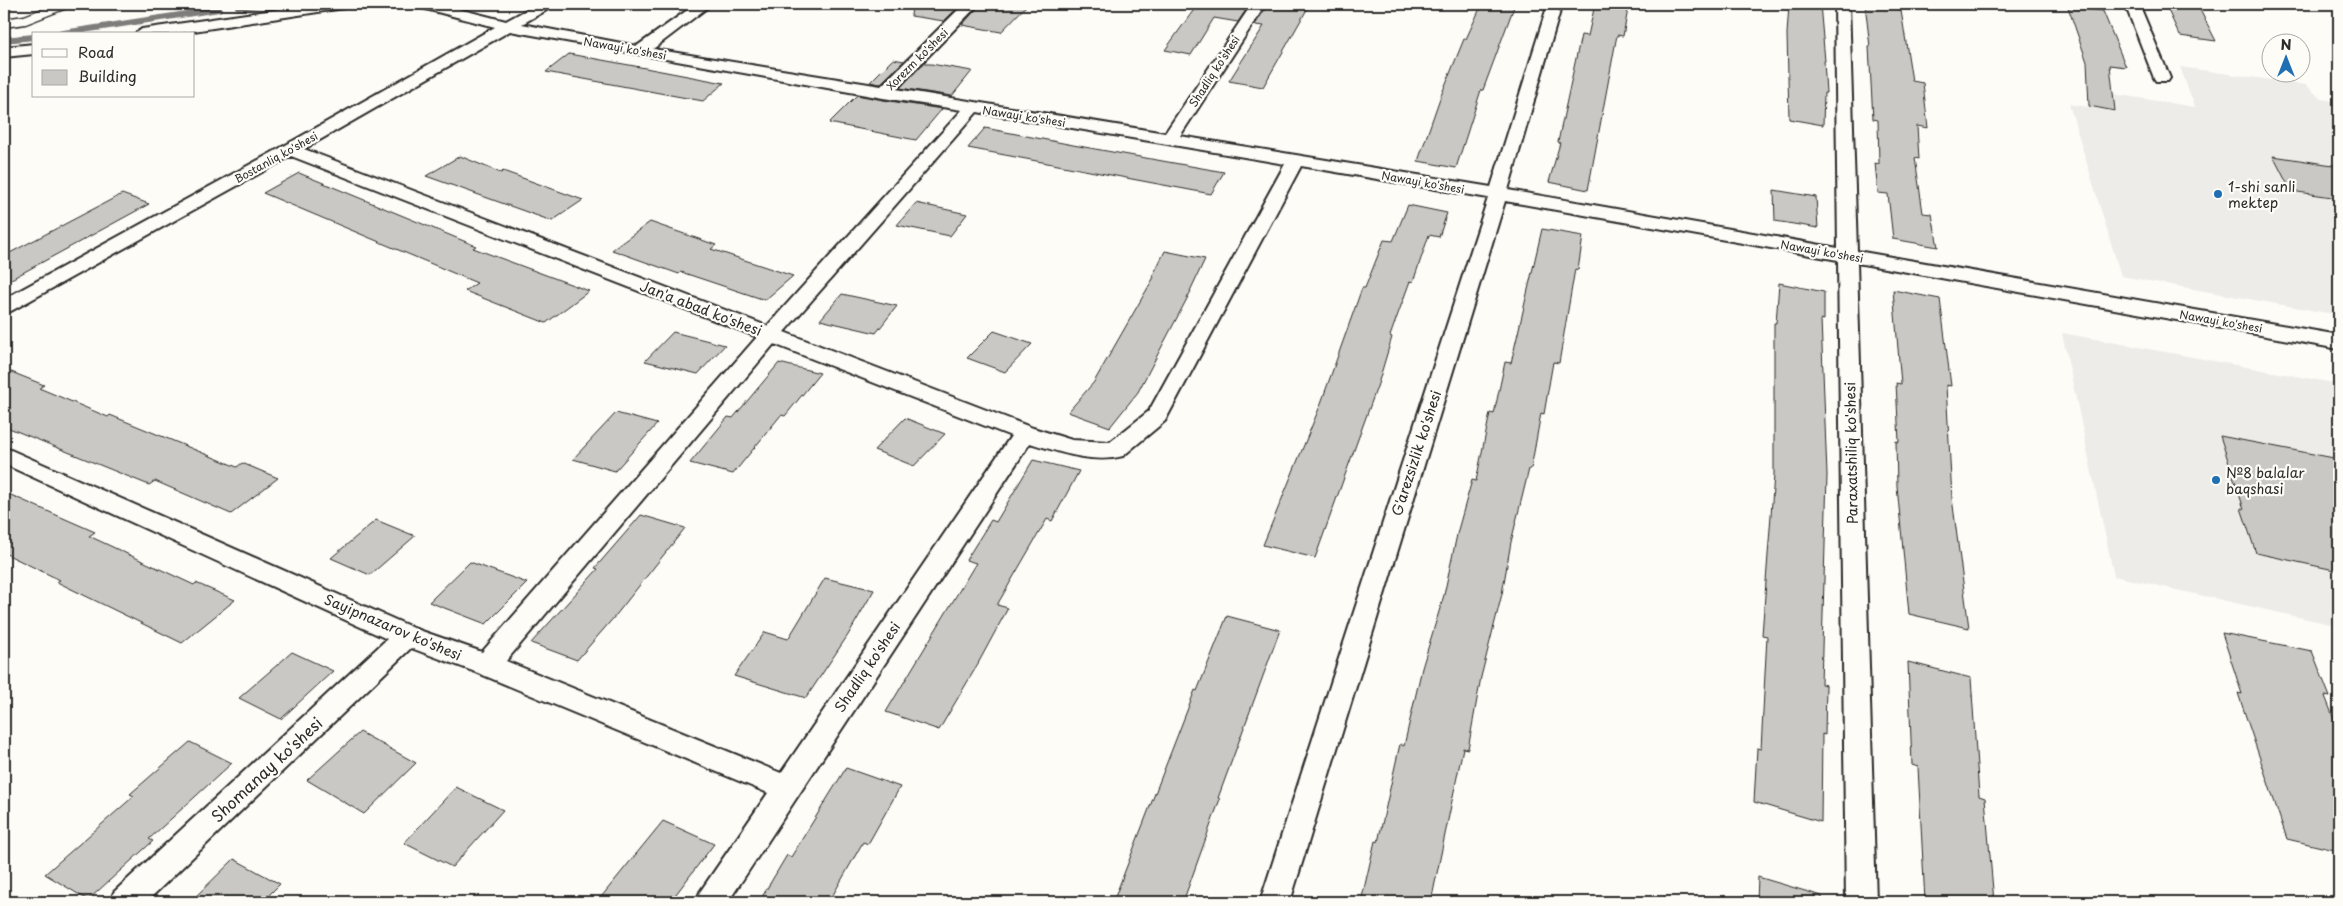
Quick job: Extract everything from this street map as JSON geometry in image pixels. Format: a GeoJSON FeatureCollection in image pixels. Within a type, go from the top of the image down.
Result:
{"type":"FeatureCollection","features":[{"type":"Feature","properties":{"kind":"street"},"geometry":{"type":"LineString","coordinates":[[218,22],[234,4]]}},
{"type":"Feature","properties":{"kind":"street"},"geometry":{"type":"LineString","coordinates":[[155,32],[344,4]]}},
{"type":"Feature","properties":{"kind":"street","name":"Nawayi ko'shesi"},"geometry":{"type":"LineString","coordinates":[[423,4],[507,26],[640,52],[972,108],[1170,138],[2339,342]]}},
{"type":"Feature","properties":{"kind":"street","name":"Bostanliq ko'shesi"},"geometry":{"type":"LineString","coordinates":[[4,307],[290,150],[547,4]]}},
{"type":"Feature","properties":{"kind":"street"},"geometry":{"type":"LineString","coordinates":[[640,52],[705,4]]}},
{"type":"Feature","properties":{"kind":"street","name":"Xorezm ko'shesi"},"geometry":{"type":"LineString","coordinates":[[883,93],[972,4]]}},
{"type":"Feature","properties":{"kind":"street","name":"Shadliq ko'shesi"},"geometry":{"type":"LineString","coordinates":[[1170,138],[1259,4]]}},
{"type":"Feature","properties":{"kind":"street","name":"G'arezsizlik ko'shesi"},"geometry":{"type":"LineString","coordinates":[[1275,902],[1498,194],[1555,4]]}},
{"type":"Feature","properties":{"kind":"street","name":"Paraxatshiliq ko'shesi"},"geometry":{"type":"LineString","coordinates":[[1842,4],[1861,902]]}},
{"type":"Feature","properties":{"kind":"street"},"geometry":{"type":"LineString","coordinates":[[2132,4],[2162,78]]}},
{"type":"Feature","properties":{"kind":"street"},"geometry":{"type":"LineString","coordinates":[[4,52],[32,49]]}},
{"type":"Feature","properties":{"kind":"street"},"geometry":{"type":"LineString","coordinates":[[486,665],[770,335],[972,108]]}},
{"type":"Feature","properties":{"kind":"street","name":"Jan'a abad ko'shesi"},"geometry":{"type":"LineString","coordinates":[[290,150],[1026,433],[1071,448],[1116,450],[1157,416],[1296,160]]}},
{"type":"Feature","properties":{"kind":"street","name":"Shadliq ko'shesi"},"geometry":{"type":"LineString","coordinates":[[711,902],[1026,433]]}},
{"type":"Feature","properties":{"kind":"street","name":"Sayipnazarov ko'shesi"},"geometry":{"type":"LineString","coordinates":[[4,455],[408,636],[486,665],[786,788]]}},
{"type":"Feature","properties":{"kind":"street","name":"Shomanay ko'shesi"},"geometry":{"type":"LineString","coordinates":[[124,902],[408,636]]}},
{"type":"Feature","properties":{"kind":"lane"},"geometry":{"type":"LineString","coordinates":[[4,7],[8,4]]}},
{"type":"Feature","properties":{"kind":"lane"},"geometry":{"type":"LineString","coordinates":[[4,23],[25,20],[66,4]]}},
{"type":"Feature","properties":{"kind":"shaded area","name":"1-shi sanli mektep"},"geometry":{"type":"Polygon","coordinates":[[[2180,67],[2260,78],[2260,82],[2285,82],[2306,85],[2321,99],[2339,102],[2339,315],[2121,276],[2069,104],[2114,111],[2113,94],[2195,107],[2180,67]]]}},
{"type":"Feature","properties":{"kind":"shaded area","name":"№8 balalar baqshasi"},"geometry":{"type":"Polygon","coordinates":[[[2062,333],[2339,384],[2339,626],[2114,576],[2062,333]]]}},
{"type":"Feature","properties":{"kind":"building"},"geometry":{"type":"Polygon","coordinates":[[[912,4],[962,4],[944,21],[911,16],[912,4]]]}},
{"type":"Feature","properties":{"kind":"building"},"geometry":{"type":"Polygon","coordinates":[[[981,4],[1028,4],[1001,32],[962,25],[981,4]]]}},
{"type":"Feature","properties":{"kind":"building"},"geometry":{"type":"Polygon","coordinates":[[[1198,4],[1250,4],[1238,22],[1214,18],[1191,55],[1165,50],[1198,4]]]}},
{"type":"Feature","properties":{"kind":"building"},"geometry":{"type":"Polygon","coordinates":[[[1268,4],[1310,4],[1263,87],[1229,81],[1264,26],[1255,25],[1268,4]]]}},
{"type":"Feature","properties":{"kind":"building"},"geometry":{"type":"Polygon","coordinates":[[[1482,4],[1515,4],[1483,90],[1481,90],[1456,168],[1418,161],[1440,98],[1464,39],[1466,39],[1482,4]]]}},
{"type":"Feature","properties":{"kind":"building"},"geometry":{"type":"Polygon","coordinates":[[[1595,4],[1629,4],[1623,36],[1617,35],[1588,190],[1549,182],[1560,143],[1558,142],[1581,35],[1588,36],[1595,4]]]}},
{"type":"Feature","properties":{"kind":"building"},"geometry":{"type":"Polygon","coordinates":[[[1789,4],[1820,4],[1826,93],[1824,93],[1823,125],[1789,119],[1787,34],[1789,4]]]}},
{"type":"Feature","properties":{"kind":"building"},"geometry":{"type":"Polygon","coordinates":[[[1865,4],[1900,4],[1912,81],[1923,83],[1928,128],[1917,126],[1919,159],[1915,158],[1923,213],[1932,214],[1938,247],[1893,239],[1888,194],[1878,193],[1875,163],[1879,164],[1878,120],[1873,119],[1870,47],[1865,4]]]}},
{"type":"Feature","properties":{"kind":"building"},"geometry":{"type":"Polygon","coordinates":[[[2165,4],[2197,4],[2216,41],[2180,36],[2165,4]]]}},
{"type":"Feature","properties":{"kind":"building"},"geometry":{"type":"Polygon","coordinates":[[[2068,7],[2103,11],[2126,67],[2110,65],[2115,111],[2089,106],[2087,62],[2068,7]]]}},
{"type":"Feature","properties":{"kind":"building"},"geometry":{"type":"Polygon","coordinates":[[[569,54],[724,83],[703,101],[546,72],[569,54]]]}},
{"type":"Feature","properties":{"kind":"building"},"geometry":{"type":"Polygon","coordinates":[[[893,59],[904,61],[880,84],[870,82],[893,59]]]}},
{"type":"Feature","properties":{"kind":"building"},"geometry":{"type":"Polygon","coordinates":[[[923,64],[972,71],[952,96],[900,88],[923,64]]]}},
{"type":"Feature","properties":{"kind":"building"},"geometry":{"type":"Polygon","coordinates":[[[857,95],[942,109],[916,140],[829,123],[857,95]]]}},
{"type":"Feature","properties":{"kind":"building"},"geometry":{"type":"Polygon","coordinates":[[[985,128],[1224,172],[1211,194],[968,148],[985,128]]]}},
{"type":"Feature","properties":{"kind":"building"},"geometry":{"type":"Polygon","coordinates":[[[460,156],[501,173],[503,171],[583,200],[552,221],[426,176],[460,156]]]}},
{"type":"Feature","properties":{"kind":"building"},"geometry":{"type":"Polygon","coordinates":[[[2273,156],[2339,166],[2339,198],[2291,191],[2273,156]]]}},
{"type":"Feature","properties":{"kind":"building"},"geometry":{"type":"Polygon","coordinates":[[[299,173],[476,246],[473,248],[589,291],[546,323],[465,291],[477,283],[263,193],[299,173]]]}},
{"type":"Feature","properties":{"kind":"building"},"geometry":{"type":"Polygon","coordinates":[[[1774,190],[1816,197],[1818,228],[1775,221],[1774,190]]]}},
{"type":"Feature","properties":{"kind":"building"},"geometry":{"type":"Polygon","coordinates":[[[122,194],[149,204],[4,283],[4,256],[122,194]]]}},
{"type":"Feature","properties":{"kind":"building"},"geometry":{"type":"Polygon","coordinates":[[[916,203],[967,214],[950,236],[897,225],[916,203]]]}},
{"type":"Feature","properties":{"kind":"building"},"geometry":{"type":"Polygon","coordinates":[[[1408,205],[1447,213],[1439,237],[1429,235],[1413,282],[1410,281],[1390,336],[1392,337],[1378,384],[1315,558],[1263,545],[1320,406],[1362,288],[1365,288],[1384,240],[1393,241],[1408,205]]]}},
{"type":"Feature","properties":{"kind":"building"},"geometry":{"type":"Polygon","coordinates":[[[650,222],[716,245],[711,249],[793,276],[765,300],[681,272],[679,274],[612,250],[650,222]]]}},
{"type":"Feature","properties":{"kind":"building"},"geometry":{"type":"Polygon","coordinates":[[[1542,229],[1583,236],[1578,270],[1575,269],[1559,363],[1553,362],[1544,414],[1541,413],[1531,469],[1529,469],[1511,542],[1502,594],[1481,677],[1468,749],[1463,748],[1431,902],[1361,902],[1375,841],[1378,842],[1400,744],[1404,746],[1422,668],[1444,595],[1458,530],[1472,480],[1476,481],[1490,413],[1494,414],[1505,362],[1511,363],[1542,229]]]}},
{"type":"Feature","properties":{"kind":"building"},"geometry":{"type":"Polygon","coordinates":[[[1165,251],[1205,259],[1191,291],[1138,392],[1110,427],[1068,412],[1094,382],[1154,277],[1152,277],[1165,251]]]}},
{"type":"Feature","properties":{"kind":"building"},"geometry":{"type":"Polygon","coordinates":[[[1779,283],[1824,292],[1824,320],[1821,319],[1827,475],[1821,684],[1826,685],[1825,735],[1822,734],[1821,822],[1754,802],[1757,748],[1761,749],[1767,636],[1762,635],[1774,475],[1774,323],[1776,323],[1779,283]]]}},
{"type":"Feature","properties":{"kind":"building"},"geometry":{"type":"Polygon","coordinates":[[[1893,290],[1940,299],[1951,386],[1946,385],[1952,498],[1969,628],[1909,614],[1897,486],[1896,441],[1899,442],[1896,383],[1901,384],[1893,290]]]}},
{"type":"Feature","properties":{"kind":"building"},"geometry":{"type":"Polygon","coordinates":[[[842,294],[897,306],[876,333],[820,320],[842,294]]]}},
{"type":"Feature","properties":{"kind":"building"},"geometry":{"type":"Polygon","coordinates":[[[994,331],[1032,344],[1005,372],[967,358],[994,331]]]}},
{"type":"Feature","properties":{"kind":"building"},"geometry":{"type":"Polygon","coordinates":[[[673,332],[725,345],[698,374],[645,361],[673,332]]]}},
{"type":"Feature","properties":{"kind":"building"},"geometry":{"type":"Polygon","coordinates":[[[779,363],[820,373],[785,416],[781,415],[733,474],[690,463],[728,417],[733,418],[779,363]]]}},
{"type":"Feature","properties":{"kind":"building"},"geometry":{"type":"Polygon","coordinates":[[[4,369],[44,385],[39,388],[108,417],[110,415],[237,467],[242,463],[278,478],[231,514],[155,481],[149,485],[4,426],[4,369]]]}},
{"type":"Feature","properties":{"kind":"building"},"geometry":{"type":"Polygon","coordinates":[[[616,413],[657,424],[615,471],[573,459],[616,413]]]}},
{"type":"Feature","properties":{"kind":"building"},"geometry":{"type":"Polygon","coordinates":[[[905,418],[945,434],[914,466],[874,450],[905,418]]]}},
{"type":"Feature","properties":{"kind":"building"},"geometry":{"type":"Polygon","coordinates":[[[2220,436],[2339,459],[2339,571],[2256,553],[2220,436]]]}},
{"type":"Feature","properties":{"kind":"building"},"geometry":{"type":"Polygon","coordinates":[[[1033,460],[1079,471],[1052,521],[1047,519],[997,605],[1008,608],[975,669],[939,730],[886,712],[976,563],[966,560],[991,520],[996,522],[1033,460]]]}},
{"type":"Feature","properties":{"kind":"building"},"geometry":{"type":"Polygon","coordinates":[[[4,492],[95,532],[89,536],[194,585],[196,583],[235,600],[182,643],[57,582],[60,580],[4,553],[4,492]]]}},
{"type":"Feature","properties":{"kind":"building"},"geometry":{"type":"Polygon","coordinates":[[[641,515],[685,528],[616,615],[577,660],[531,643],[598,569],[595,568],[641,515]]]}},
{"type":"Feature","properties":{"kind":"building"},"geometry":{"type":"Polygon","coordinates":[[[376,520],[415,536],[370,575],[331,558],[376,520]]]}},
{"type":"Feature","properties":{"kind":"building"},"geometry":{"type":"Polygon","coordinates":[[[470,562],[527,583],[486,624],[429,602],[470,562]]]}},
{"type":"Feature","properties":{"kind":"building"},"geometry":{"type":"Polygon","coordinates":[[[825,578],[874,590],[848,635],[806,698],[734,676],[765,632],[788,639],[825,578]]]}},
{"type":"Feature","properties":{"kind":"building"},"geometry":{"type":"Polygon","coordinates":[[[1227,616],[1280,630],[1218,798],[1220,799],[1183,902],[1113,902],[1195,690],[1197,691],[1227,616]]]}},
{"type":"Feature","properties":{"kind":"building"},"geometry":{"type":"Polygon","coordinates":[[[2222,633],[2312,651],[2330,697],[2325,696],[2339,732],[2339,851],[2287,839],[2238,693],[2242,694],[2222,633]]]}},
{"type":"Feature","properties":{"kind":"building"},"geometry":{"type":"Polygon","coordinates":[[[292,652],[333,671],[281,719],[239,698],[292,652]]]}},
{"type":"Feature","properties":{"kind":"building"},"geometry":{"type":"Polygon","coordinates":[[[1908,662],[1971,678],[1979,796],[1985,798],[1994,902],[1925,902],[1918,767],[1912,765],[1908,662]]]}},
{"type":"Feature","properties":{"kind":"building"},"geometry":{"type":"Polygon","coordinates":[[[360,732],[416,763],[364,814],[307,780],[360,732]]]}},
{"type":"Feature","properties":{"kind":"building"},"geometry":{"type":"Polygon","coordinates":[[[190,742],[232,763],[149,839],[153,841],[88,900],[45,874],[134,796],[130,794],[190,742]]]}},
{"type":"Feature","properties":{"kind":"building"},"geometry":{"type":"Polygon","coordinates":[[[846,768],[900,787],[868,844],[863,842],[829,902],[759,902],[787,855],[791,857],[846,768]]]}},
{"type":"Feature","properties":{"kind":"building"},"geometry":{"type":"Polygon","coordinates":[[[456,787],[503,810],[452,867],[404,843],[456,787]]]}},
{"type":"Feature","properties":{"kind":"building"},"geometry":{"type":"Polygon","coordinates":[[[663,821],[714,844],[670,902],[597,902],[663,821]]]}},
{"type":"Feature","properties":{"kind":"building"},"geometry":{"type":"Polygon","coordinates":[[[234,859],[280,884],[262,902],[190,902],[234,859]]]}},
{"type":"Feature","properties":{"kind":"building"},"geometry":{"type":"Polygon","coordinates":[[[1758,877],[1822,896],[1822,902],[1757,902],[1758,877]]]}},
{"type":"Feature","properties":{"kind":"waterway"},"geometry":{"type":"LineString","coordinates":[[238,7],[265,4]]}},
{"type":"Feature","properties":{"kind":"waterway"},"geometry":{"type":"LineString","coordinates":[[70,32],[219,9]]}},
{"type":"Feature","properties":{"kind":"waterway"},"geometry":{"type":"LineString","coordinates":[[4,40],[32,37]]}},
{"type":"Feature","properties":{"kind":"place","name":"1-shi sanli mektep"},"geometry":{"type":"Point","coordinates":[2218,194]}},
{"type":"Feature","properties":{"kind":"place","name":"№8 balalar baqshasi"},"geometry":{"type":"Point","coordinates":[2216,480]}}]}
